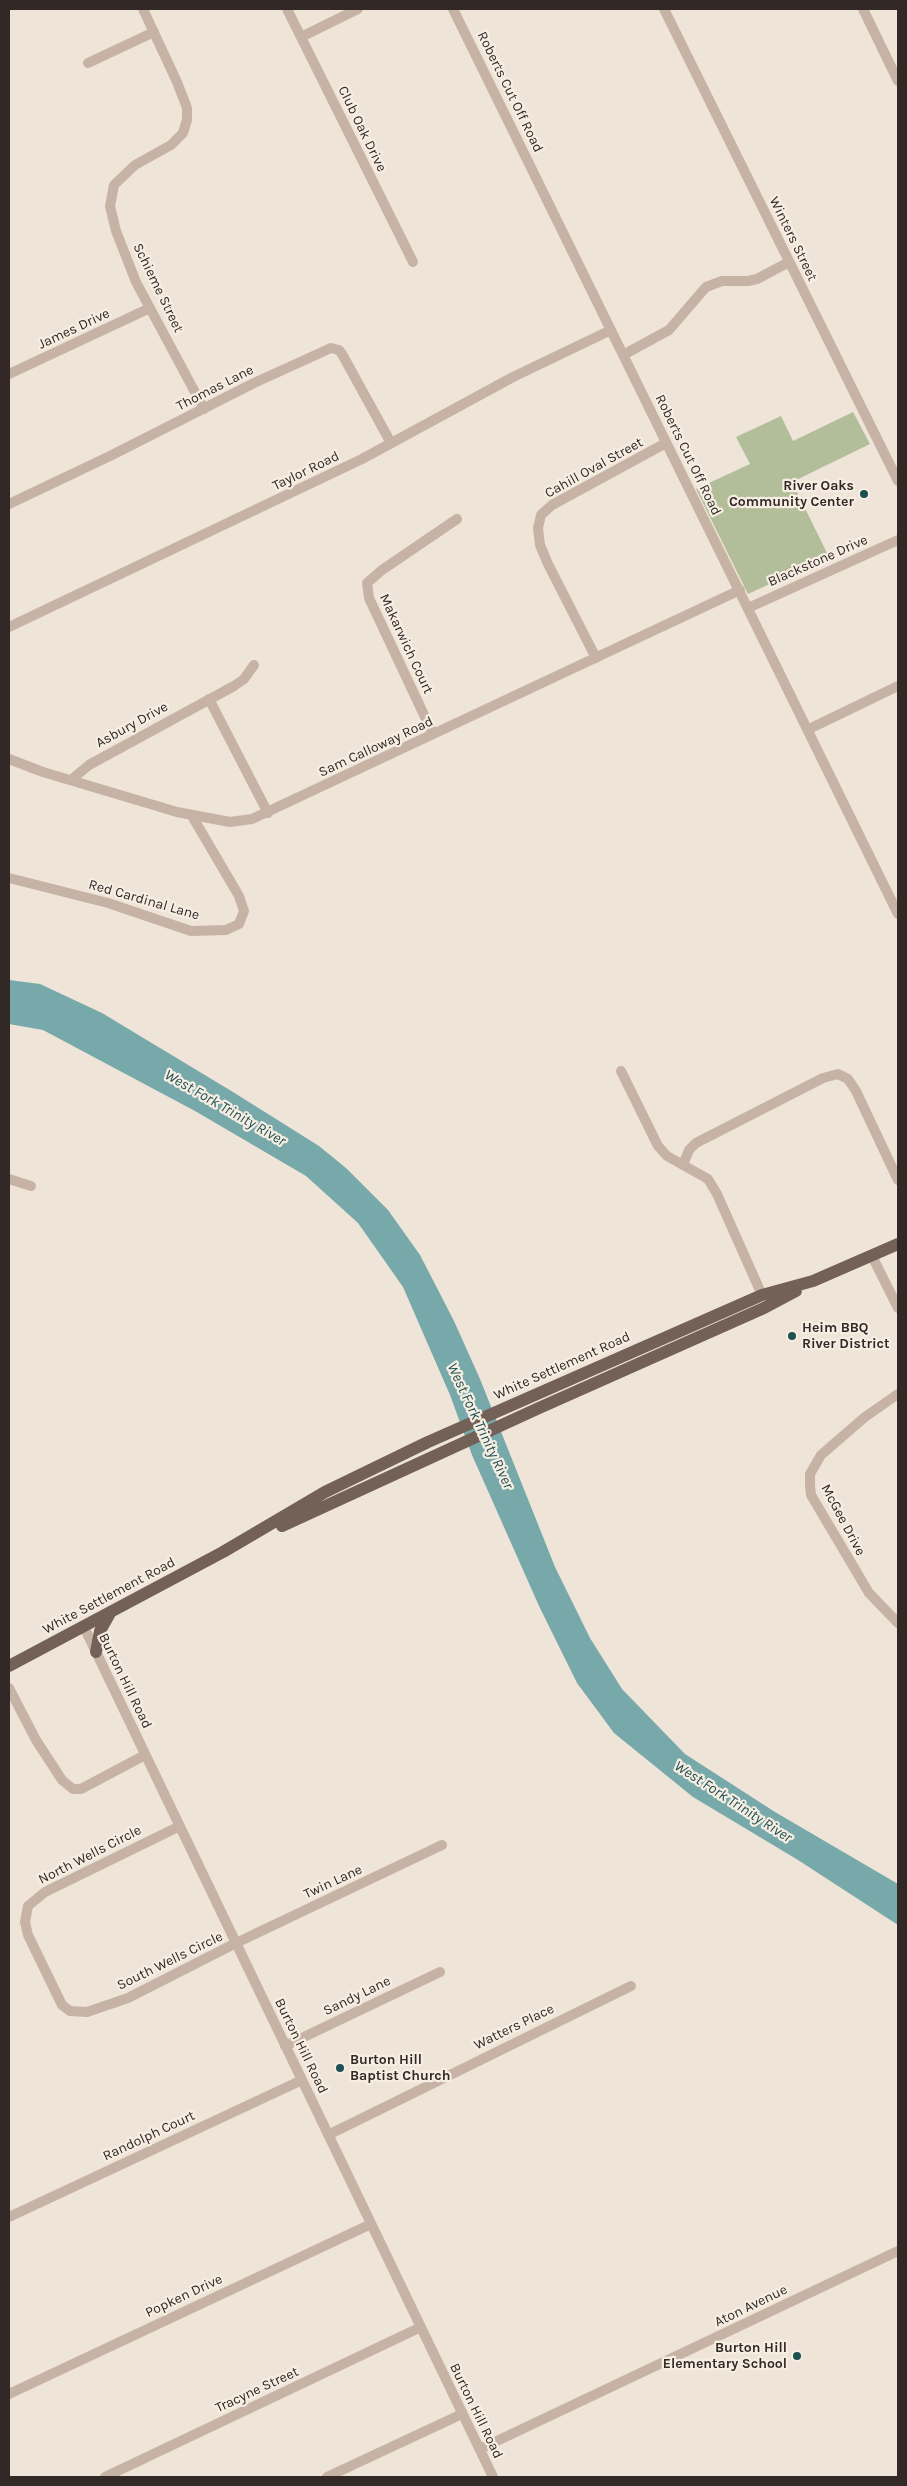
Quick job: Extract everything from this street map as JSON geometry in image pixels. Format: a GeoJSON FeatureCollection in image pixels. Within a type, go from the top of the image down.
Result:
{"type":"FeatureCollection","features":[{"type":"Feature","properties":{"kind":"main road","name":"White Settlement Road"},"geometry":{"type":"LineString","coordinates":[[9,1666],[223,1552],[325,1492],[428,1442],[534,1394],[736,1314],[764,1308],[813,1281],[898,1244]]}},
{"type":"Feature","properties":{"kind":"main road","name":"White Settlement Road"},"geometry":{"type":"LineString","coordinates":[[223,1552],[539,1408],[736,1314],[762,1295],[813,1281]]}},
{"type":"Feature","properties":{"kind":"main road"},"geometry":{"type":"LineString","coordinates":[[96,1652],[100,1632],[110,1612]]}},
{"type":"Feature","properties":{"kind":"street","name":"Schieme Street"},"geometry":{"type":"LineString","coordinates":[[143,9],[187,108],[187,120],[183,133],[171,145],[135,165],[114,184],[110,206],[116,232],[133,273],[204,409]]}},
{"type":"Feature","properties":{"kind":"street","name":"Club Oak Drive"},"geometry":{"type":"LineString","coordinates":[[287,9],[413,262]]}},
{"type":"Feature","properties":{"kind":"street"},"geometry":{"type":"LineString","coordinates":[[301,37],[358,9]]}},
{"type":"Feature","properties":{"kind":"street","name":"Roberts Cut Off Road"},"geometry":{"type":"LineString","coordinates":[[453,9],[809,729],[898,914]]}},
{"type":"Feature","properties":{"kind":"street","name":"Winters Street"},"geometry":{"type":"LineString","coordinates":[[664,9],[898,481]]}},
{"type":"Feature","properties":{"kind":"street"},"geometry":{"type":"LineString","coordinates":[[863,9],[898,81]]}},
{"type":"Feature","properties":{"kind":"street"},"geometry":{"type":"LineString","coordinates":[[88,64],[154,32]]}},
{"type":"Feature","properties":{"kind":"street"},"geometry":{"type":"LineString","coordinates":[[623,355],[669,330],[706,287],[722,280],[748,281],[757,279],[789,262]]}},
{"type":"Feature","properties":{"kind":"street","name":"James Drive"},"geometry":{"type":"LineString","coordinates":[[9,374],[150,308]]}},
{"type":"Feature","properties":{"kind":"street","name":"Taylor Road"},"geometry":{"type":"LineString","coordinates":[[9,627],[176,549],[391,443],[513,377],[611,330]]}},
{"type":"Feature","properties":{"kind":"street","name":"Thomas Lane"},"geometry":{"type":"LineString","coordinates":[[9,504],[110,456],[254,383],[335,348],[342,354],[391,443]]}},
{"type":"Feature","properties":{"kind":"street","name":"Cahill Oval Street"},"geometry":{"type":"LineString","coordinates":[[596,658],[548,564],[540,544],[538,528],[541,515],[552,505],[666,443]]}},
{"type":"Feature","properties":{"kind":"street","name":"Makarwich Court"},"geometry":{"type":"LineString","coordinates":[[433,734],[369,598],[367,583],[382,570],[457,519]]}},
{"type":"Feature","properties":{"kind":"street","name":"Blackstone Drive"},"geometry":{"type":"LineString","coordinates":[[748,608],[898,540]]}},
{"type":"Feature","properties":{"kind":"street","name":"Sam Calloway Road"},"geometry":{"type":"LineString","coordinates":[[9,759],[71,780],[192,816],[230,822],[252,819],[740,590]]}},
{"type":"Feature","properties":{"kind":"street","name":"Asbury Drive"},"geometry":{"type":"LineString","coordinates":[[71,780],[89,765],[244,679],[254,666]]}},
{"type":"Feature","properties":{"kind":"street"},"geometry":{"type":"LineString","coordinates":[[809,729],[898,686]]}},
{"type":"Feature","properties":{"kind":"street"},"geometry":{"type":"LineString","coordinates":[[209,699],[268,813]]}},
{"type":"Feature","properties":{"kind":"street","name":"Red Cardinal Lane"},"geometry":{"type":"LineString","coordinates":[[9,878],[108,903],[191,931],[226,930],[239,924],[244,912],[239,896],[192,816]]}},
{"type":"Feature","properties":{"kind":"street"},"geometry":{"type":"LineString","coordinates":[[621,1071],[658,1146],[667,1156],[708,1179],[718,1194],[762,1295]]}},
{"type":"Feature","properties":{"kind":"street"},"geometry":{"type":"LineString","coordinates":[[683,1165],[690,1150],[696,1143],[823,1078],[838,1074],[848,1078],[856,1091],[898,1180]]}},
{"type":"Feature","properties":{"kind":"street"},"geometry":{"type":"LineString","coordinates":[[9,1179],[31,1186]]}},
{"type":"Feature","properties":{"kind":"street"},"geometry":{"type":"LineString","coordinates":[[872,1256],[898,1308]]}},
{"type":"Feature","properties":{"kind":"street","name":"McGee Drive"},"geometry":{"type":"LineString","coordinates":[[898,1394],[865,1417],[821,1455],[810,1474],[810,1486],[811,1495],[869,1593],[898,1623]]}},
{"type":"Feature","properties":{"kind":"street","name":"Burton Hill Road"},"geometry":{"type":"LineString","coordinates":[[84,1626],[493,2477]]}},
{"type":"Feature","properties":{"kind":"street"},"geometry":{"type":"LineString","coordinates":[[9,1688],[36,1740],[62,1780],[73,1789],[81,1789],[145,1755]]}},
{"type":"Feature","properties":{"kind":"street","name":"North Wells Circle"},"geometry":{"type":"LineString","coordinates":[[87,2012],[70,2011],[62,2005],[28,1935],[25,1922],[28,1906],[45,1892],[180,1826]]}},
{"type":"Feature","properties":{"kind":"street","name":"Twin Lane"},"geometry":{"type":"LineString","coordinates":[[236,1943],[442,1845]]}},
{"type":"Feature","properties":{"kind":"street","name":"South Wells Circle"},"geometry":{"type":"LineString","coordinates":[[87,2012],[128,1998],[236,1943]]}},
{"type":"Feature","properties":{"kind":"street","name":"Sandy Lane"},"geometry":{"type":"LineString","coordinates":[[285,2046],[440,1972]]}},
{"type":"Feature","properties":{"kind":"street","name":"Watters Place"},"geometry":{"type":"LineString","coordinates":[[328,2135],[631,1986]]}},
{"type":"Feature","properties":{"kind":"street","name":"Randolph Court"},"geometry":{"type":"LineString","coordinates":[[9,2217],[302,2080]]}},
{"type":"Feature","properties":{"kind":"street","name":"Popken Drive"},"geometry":{"type":"LineString","coordinates":[[9,2394],[371,2224]]}},
{"type":"Feature","properties":{"kind":"street","name":"Aton Avenue"},"geometry":{"type":"LineString","coordinates":[[480,2449],[898,2251]]}},
{"type":"Feature","properties":{"kind":"street","name":"Tracyne Street"},"geometry":{"type":"LineString","coordinates":[[105,2477],[421,2328]]}},
{"type":"Feature","properties":{"kind":"street"},"geometry":{"type":"LineString","coordinates":[[328,2477],[462,2414]]}},
{"type":"Feature","properties":{"kind":"green space"},"geometry":{"type":"Polygon","coordinates":[[[853,412],[870,444],[792,482],[829,557],[748,594],[696,489],[750,464],[736,437],[781,416],[793,441],[853,412]]]}},
{"type":"Feature","properties":{"kind":"water","name":"West Fork Trinity River"},"geometry":{"type":"Polygon","coordinates":[[[9,980],[40,984],[102,1013],[233,1092],[319,1146],[346,1168],[388,1210],[420,1255],[454,1321],[480,1379],[555,1567],[590,1638],[622,1689],[685,1754],[775,1812],[898,1884],[898,1925],[798,1860],[693,1797],[614,1733],[577,1683],[539,1606],[472,1455],[450,1395],[403,1287],[358,1223],[306,1176],[195,1111],[43,1030],[9,1024],[9,980]]]}},
{"type":"Feature","properties":{"kind":"place","name":"River Oaks Community Center"},"geometry":{"type":"Point","coordinates":[864,494]}},
{"type":"Feature","properties":{"kind":"place","name":"Heim BBQ River District"},"geometry":{"type":"Point","coordinates":[792,1336]}},
{"type":"Feature","properties":{"kind":"place","name":"Burton Hill Baptist Church"},"geometry":{"type":"Point","coordinates":[340,2068]}},
{"type":"Feature","properties":{"kind":"place","name":"Burton Hill Elementary School"},"geometry":{"type":"Point","coordinates":[797,2356]}}]}
